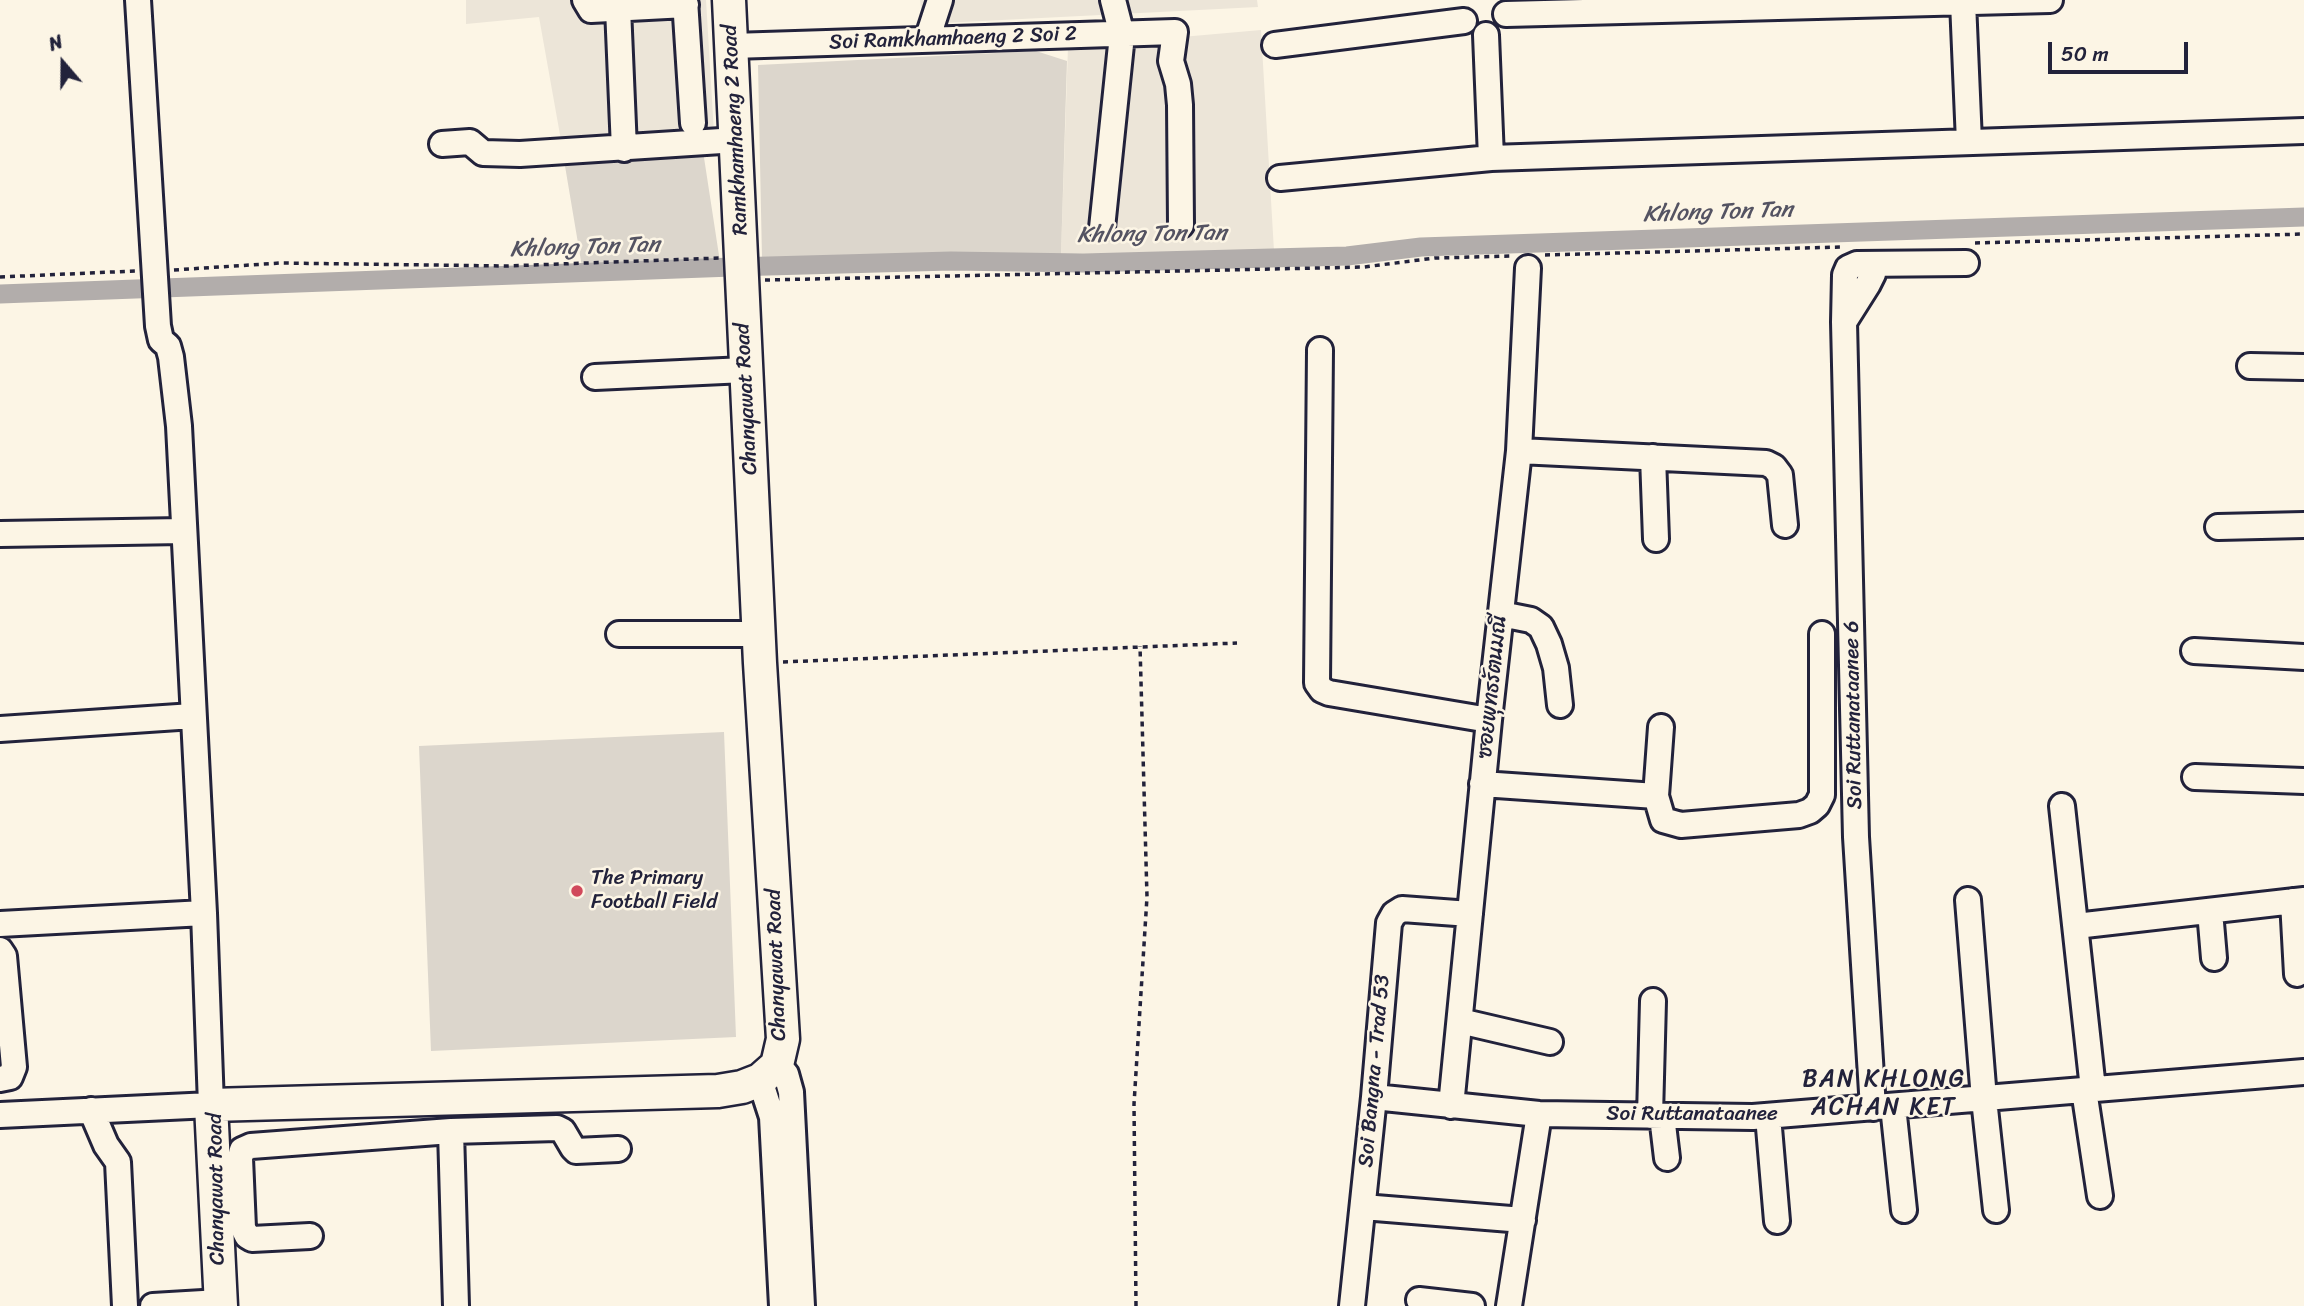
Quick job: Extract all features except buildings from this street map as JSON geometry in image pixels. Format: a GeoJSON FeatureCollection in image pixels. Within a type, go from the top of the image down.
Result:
{"type":"FeatureCollection","features":[{"type":"Feature","properties":{"kind":"main road","name":"Ramkhamhaeng 2 Road"},"geometry":{"type":"LineString","coordinates":[[730,0],[742,263]]}},
{"type":"Feature","properties":{"kind":"main road","name":"Chanyawat Road"},"geometry":{"type":"LineString","coordinates":[[220,1304],[211,1105],[718,1091],[743,1087],[768,1073],[783,1039],[759,648],[742,263]]}},
{"type":"Feature","properties":{"kind":"street"},"geometry":{"type":"LineString","coordinates":[[0,1115],[211,1105],[179,426],[171,357],[168,346],[160,340],[158,326],[138,0]]}},
{"type":"Feature","properties":{"kind":"street"},"geometry":{"type":"LineString","coordinates":[[585,0],[591,9],[686,2],[693,123]]}},
{"type":"Feature","properties":{"kind":"street"},"geometry":{"type":"LineString","coordinates":[[927,40],[940,0]]}},
{"type":"Feature","properties":{"kind":"street"},"geometry":{"type":"LineString","coordinates":[[1102,228],[1122,35],[1113,0]]}},
{"type":"Feature","properties":{"kind":"street"},"geometry":{"type":"LineString","coordinates":[[1275,45],[1466,10],[1473,31],[1486,35],[1498,30],[1505,20],[1504,7],[2050,0]]}},
{"type":"Feature","properties":{"kind":"street"},"geometry":{"type":"LineString","coordinates":[[1963,2],[1969,142]]}},
{"type":"Feature","properties":{"kind":"street"},"geometry":{"type":"LineString","coordinates":[[618,8],[624,149]]}},
{"type":"Feature","properties":{"kind":"street","name":"Soi Ramkhamhaeng 2 Soi 2"},"geometry":{"type":"LineString","coordinates":[[732,46],[1175,32],[1171,61],[1178,84],[1180,105],[1181,225]]}},
{"type":"Feature","properties":{"kind":"street"},"geometry":{"type":"LineString","coordinates":[[1486,35],[1491,158]]}},
{"type":"Feature","properties":{"kind":"street"},"geometry":{"type":"LineString","coordinates":[[1280,178],[1491,158],[2304,131]]}},
{"type":"Feature","properties":{"kind":"street"},"geometry":{"type":"LineString","coordinates":[[442,144],[470,142],[484,153],[520,154],[737,140]]}},
{"type":"Feature","properties":{"kind":"street","name":"Soi Ruttanataanee 6"},"geometry":{"type":"LineString","coordinates":[[1904,1210],[1883,1107],[1856,837],[1844,322],[1868,284],[1874,264],[1966,263]]}},
{"type":"Feature","properties":{"kind":"street","name":"ซอยพุทธรัตนมณี"},"geometry":{"type":"LineString","coordinates":[[1451,1107],[1482,784],[1519,451],[1528,268]]}},
{"type":"Feature","properties":{"kind":"street"},"geometry":{"type":"LineString","coordinates":[[1320,350],[1317,683],[1322,690],[1329,693],[1489,720]]}},
{"type":"Feature","properties":{"kind":"street"},"geometry":{"type":"LineString","coordinates":[[2250,366],[2304,367]]}},
{"type":"Feature","properties":{"kind":"street"},"geometry":{"type":"LineString","coordinates":[[595,377],[745,370]]}},
{"type":"Feature","properties":{"kind":"street"},"geometry":{"type":"LineString","coordinates":[[1519,451],[1766,463],[1774,467],[1780,475],[1785,525]]}},
{"type":"Feature","properties":{"kind":"street"},"geometry":{"type":"LineString","coordinates":[[1653,457],[1656,539]]}},
{"type":"Feature","properties":{"kind":"street"},"geometry":{"type":"LineString","coordinates":[[2218,527],[2304,525]]}},
{"type":"Feature","properties":{"kind":"street"},"geometry":{"type":"LineString","coordinates":[[0,534],[183,531]]}},
{"type":"Feature","properties":{"kind":"street"},"geometry":{"type":"LineString","coordinates":[[1501,614],[1531,620],[1541,627],[1556,668],[1560,705]]}},
{"type":"Feature","properties":{"kind":"street"},"geometry":{"type":"LineString","coordinates":[[619,634],[759,648]]}},
{"type":"Feature","properties":{"kind":"street"},"geometry":{"type":"LineString","coordinates":[[1661,727],[1656,796],[1663,820],[1681,825],[1799,816],[1810,811],[1818,804],[1822,794],[1822,634]]}},
{"type":"Feature","properties":{"kind":"street"},"geometry":{"type":"LineString","coordinates":[[2194,651],[2304,657]]}},
{"type":"Feature","properties":{"kind":"street"},"geometry":{"type":"LineString","coordinates":[[0,729],[193,716]]}},
{"type":"Feature","properties":{"kind":"street"},"geometry":{"type":"LineString","coordinates":[[2195,777],[2304,781]]}},
{"type":"Feature","properties":{"kind":"street"},"geometry":{"type":"LineString","coordinates":[[1482,784],[1656,796]]}},
{"type":"Feature","properties":{"kind":"street"},"geometry":{"type":"LineString","coordinates":[[2062,806],[2076,926],[2088,1089],[2100,1196]]}},
{"type":"Feature","properties":{"kind":"street"},"geometry":{"type":"LineString","coordinates":[[1968,900],[1996,1210]]}},
{"type":"Feature","properties":{"kind":"street"},"geometry":{"type":"LineString","coordinates":[[2076,926],[2298,900],[2297,974]]}},
{"type":"Feature","properties":{"kind":"street","name":"Soi Bangna - Trad 53"},"geometry":{"type":"LineString","coordinates":[[1352,1306],[1389,923],[1394,914],[1402,909],[1470,914]]}},
{"type":"Feature","properties":{"kind":"street"},"geometry":{"type":"LineString","coordinates":[[2210,911],[2214,958]]}},
{"type":"Feature","properties":{"kind":"street"},"geometry":{"type":"LineString","coordinates":[[0,924],[204,914]]}},
{"type":"Feature","properties":{"kind":"street"},"geometry":{"type":"LineString","coordinates":[[0,950],[4,956],[4,1018],[14,1071],[10,1077],[0,1079]]}},
{"type":"Feature","properties":{"kind":"street"},"geometry":{"type":"LineString","coordinates":[[1653,1001],[1656,1116],[1667,1158]]}},
{"type":"Feature","properties":{"kind":"street"},"geometry":{"type":"LineString","coordinates":[[1460,1021],[1550,1042]]}},
{"type":"Feature","properties":{"kind":"street","name":"Soi Ruttanataanee"},"geometry":{"type":"LineString","coordinates":[[1374,1097],[1539,1114],[1768,1116],[2304,1072]]}},
{"type":"Feature","properties":{"kind":"street"},"geometry":{"type":"LineString","coordinates":[[782,1306],[768,1073],[786,1074],[791,1092],[802,1306]]}},
{"type":"Feature","properties":{"kind":"street"},"geometry":{"type":"LineString","coordinates":[[91,1110],[106,1145],[118,1161],[125,1306]]}},
{"type":"Feature","properties":{"kind":"street"},"geometry":{"type":"LineString","coordinates":[[1509,1306],[1539,1114]]}},
{"type":"Feature","properties":{"kind":"street"},"geometry":{"type":"LineString","coordinates":[[1768,1116],[1777,1221]]}},
{"type":"Feature","properties":{"kind":"street"},"geometry":{"type":"LineString","coordinates":[[310,1236],[252,1240],[247,1236],[243,1228],[240,1158],[242,1150],[251,1146],[451,1131],[557,1128],[564,1131],[576,1151],[618,1149]]}},
{"type":"Feature","properties":{"kind":"street"},"geometry":{"type":"LineString","coordinates":[[451,1131],[456,1306]]}},
{"type":"Feature","properties":{"kind":"street"},"geometry":{"type":"LineString","coordinates":[[1363,1207],[1522,1220]]}},
{"type":"Feature","properties":{"kind":"street"},"geometry":{"type":"LineString","coordinates":[[1419,1300],[1472,1306]]}},
{"type":"Feature","properties":{"kind":"street"},"geometry":{"type":"LineString","coordinates":[[153,1306],[220,1304]]}},
{"type":"Feature","properties":{"kind":"path"},"geometry":{"type":"LineString","coordinates":[[0,277],[280,263],[506,266],[709,259],[742,263]]}},
{"type":"Feature","properties":{"kind":"path"},"geometry":{"type":"LineString","coordinates":[[759,648],[1237,643]]}},
{"type":"Feature","properties":{"kind":"path"},"geometry":{"type":"LineString","coordinates":[[1136,1306],[1134,1104],[1147,897],[1140,646]]}},
{"type":"Feature","properties":{"kind":"shaded area"},"geometry":{"type":"Polygon","coordinates":[[[466,0],[706,0],[714,133],[562,146],[539,17],[466,24],[466,0]]]}},
{"type":"Feature","properties":{"kind":"shaded area"},"geometry":{"type":"Polygon","coordinates":[[[920,0],[1257,0],[1258,7],[923,24],[920,0]]]}},
{"type":"Feature","properties":{"kind":"shaded area"},"geometry":{"type":"Polygon","coordinates":[[[1261,30],[1274,251],[1061,254],[1068,47],[1261,30]]]}},
{"type":"Feature","properties":{"kind":"shaded area"},"geometry":{"type":"Polygon","coordinates":[[[1036,51],[1067,61],[1061,254],[762,259],[758,65],[1036,51]]]}},
{"type":"Feature","properties":{"kind":"shaded area"},"geometry":{"type":"Polygon","coordinates":[[[703,151],[720,262],[582,267],[564,160],[703,151]]]}},
{"type":"Feature","properties":{"kind":"shaded area","name":"The Primary Football Field"},"geometry":{"type":"Polygon","coordinates":[[[724,732],[736,1037],[431,1051],[419,746],[724,732]]]}},
{"type":"Feature","properties":{"kind":"waterway","name":"Khlong Ton Tan"},"geometry":{"type":"LineString","coordinates":[[0,294],[732,267],[951,261],[1083,263],[1347,256],[1421,247],[2304,217]]}},
{"type":"Feature","properties":{"kind":"place","name":"The Primary Football Field"},"geometry":{"type":"Point","coordinates":[577,891]}},
{"type":"Feature","properties":{"kind":"district","name":"BAN KHLONG ACHAN KET"},"geometry":{"type":"Point","coordinates":[1884,1094]}}]}
